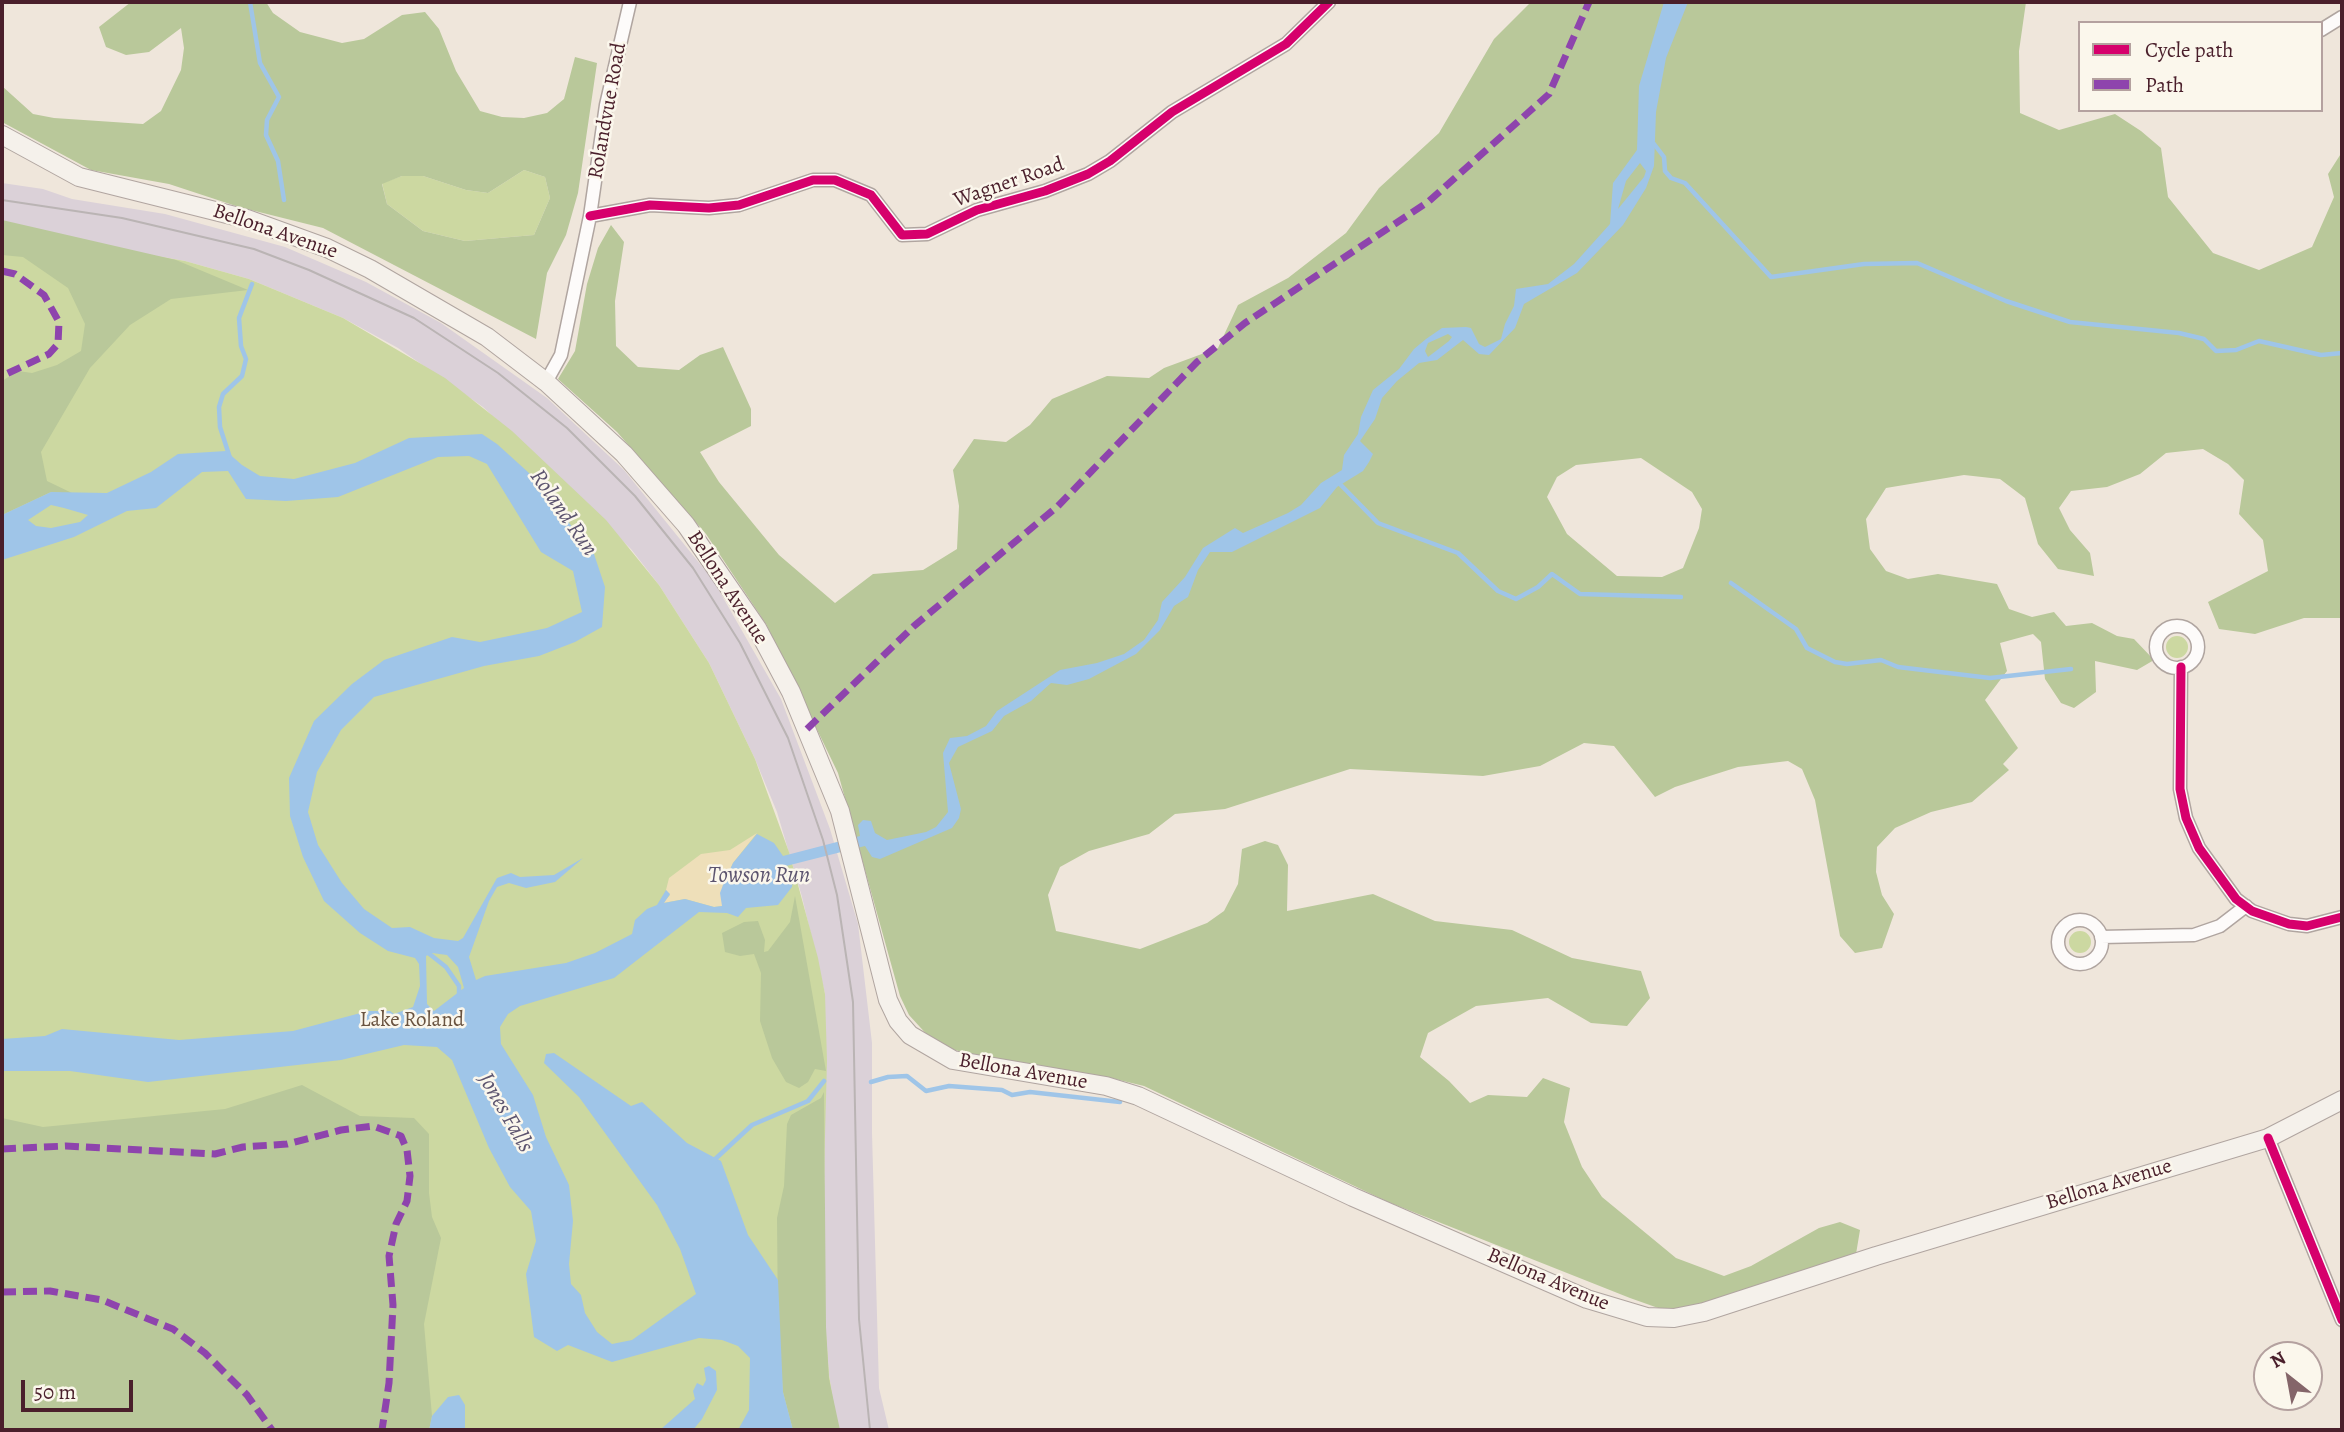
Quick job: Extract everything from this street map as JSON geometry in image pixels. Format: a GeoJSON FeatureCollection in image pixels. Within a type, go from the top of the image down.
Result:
{"type":"FeatureCollection","features":[{"type":"Feature","properties":{"kind":"main road","name":"Bellona Avenue"},"geometry":{"type":"LineString","coordinates":[[2,135],[79,177],[247,219],[327,248],[434,304],[487,337],[546,382],[649,480],[686,525],[751,620],[791,692],[840,811],[888,1000],[898,1021],[910,1035],[953,1060],[1106,1086],[1138,1096],[1317,1181],[1587,1299],[1647,1317],[1674,1318],[1704,1312],[1876,1256],[2268,1138],[2342,1100]]}},
{"type":"Feature","properties":{"kind":"street","name":"Rolandvue Road"},"geometry":{"type":"LineString","coordinates":[[546,382],[561,355],[590,216],[606,105],[630,2]]}},
{"type":"Feature","properties":{"kind":"street","name":"Wagner Road"},"geometry":{"type":"LineString","coordinates":[[590,216],[650,205],[709,208],[739,205],[813,180],[835,180],[871,195],[902,235],[927,233],[977,210],[1045,191],[1088,174],[1110,161],[1172,112],[1286,44],[1329,2]]}},
{"type":"Feature","properties":{"kind":"street"},"geometry":{"type":"LineString","coordinates":[[2323,29],[2342,17]]}},
{"type":"Feature","properties":{"kind":"street"},"geometry":{"type":"LineString","coordinates":[[2181,667],[2180,789],[2186,818],[2199,848],[2217,875],[2246,906],[2289,925],[2307,926],[2342,917]]}},
{"type":"Feature","properties":{"kind":"street"},"geometry":{"type":"LineString","coordinates":[[2101,937],[2194,935],[2220,926],[2246,906]]}},
{"type":"Feature","properties":{"kind":"street"},"geometry":{"type":"LineString","coordinates":[[2268,1138],[2342,1320]]}},
{"type":"Feature","properties":{"kind":"shaded area"},"geometry":{"type":"Polygon","coordinates":[[[2,183],[43,189],[72,199],[165,214],[285,247],[366,282],[441,323],[547,398],[624,470],[713,580],[781,699],[830,829],[858,924],[872,1043],[879,1388],[889,1430],[838,1430],[836,1421],[829,1375],[824,1307],[825,994],[802,897],[777,812],[755,759],[709,663],[659,585],[631,549],[483,407],[398,348],[343,318],[249,279],[185,261],[2,229],[2,183]]]}},
{"type":"Feature","properties":{"kind":"green space"},"geometry":{"type":"Polygon","coordinates":[[[131,2],[266,2],[273,13],[300,32],[342,43],[364,39],[402,15],[425,12],[439,29],[456,71],[480,111],[502,117],[524,118],[547,113],[564,99],[575,57],[597,63],[578,193],[566,235],[547,273],[536,339],[323,228],[239,207],[169,184],[91,170],[2,122],[2,86],[33,114],[54,118],[143,124],[161,111],[181,70],[184,48],[181,28],[149,52],[126,55],[106,47],[99,27],[131,2]],[[524,170],[488,193],[466,190],[423,176],[402,176],[382,184],[387,204],[423,231],[465,241],[534,235],[550,198],[545,177],[524,170]]]}},
{"type":"Feature","properties":{"kind":"green space"},"geometry":{"type":"Polygon","coordinates":[[[1531,2],[2026,2],[2019,51],[2020,113],[2059,130],[2115,114],[2141,131],[2161,148],[2168,197],[2213,253],[2259,270],[2312,247],[2334,197],[2328,174],[2342,152],[2342,618],[2304,618],[2255,634],[2219,629],[2208,602],[2268,571],[2263,540],[2239,514],[2244,480],[2228,464],[2203,449],[2166,453],[2140,474],[2107,487],[2071,491],[2059,508],[2070,530],[2090,553],[2094,576],[2058,569],[2038,544],[2025,498],[2000,479],[1964,475],[1886,488],[1866,519],[1870,549],[1886,571],[1908,579],[1938,574],[1997,584],[2009,609],[2032,617],[2054,612],[2066,626],[2092,623],[2117,636],[2134,639],[2154,660],[2137,670],[2095,661],[2096,692],[2074,708],[2061,703],[2045,679],[2041,642],[2033,634],[2000,643],[2007,671],[1985,700],[2018,748],[2003,764],[2009,770],[1972,802],[1931,812],[1895,828],[1877,847],[1876,872],[1882,895],[1894,914],[1882,948],[1855,953],[1840,936],[1815,800],[1802,769],[1788,761],[1738,767],[1675,787],[1655,797],[1614,746],[1584,743],[1540,766],[1483,776],[1350,769],[1225,809],[1175,814],[1149,834],[1089,851],[1060,867],[1048,895],[1056,931],[1140,949],[1207,923],[1224,911],[1238,884],[1242,849],[1265,841],[1278,845],[1288,865],[1287,911],[1373,894],[1435,921],[1512,930],[1572,958],[1641,971],[1650,998],[1627,1026],[1591,1023],[1548,998],[1476,1006],[1428,1033],[1420,1057],[1470,1103],[1488,1095],[1527,1097],[1543,1078],[1570,1088],[1564,1122],[1582,1167],[1602,1197],[1676,1258],[1724,1276],[1751,1266],[1819,1228],[1840,1222],[1860,1230],[1856,1254],[1726,1299],[1676,1310],[1661,1309],[1630,1298],[1388,1202],[1144,1086],[1107,1077],[1038,1069],[985,1058],[955,1050],[930,1038],[909,1015],[900,996],[838,773],[766,624],[706,534],[617,432],[558,379],[575,351],[587,284],[598,248],[611,225],[624,242],[615,301],[616,346],[638,367],[679,370],[700,355],[723,347],[751,409],[751,426],[700,452],[719,482],[779,555],[835,603],[873,574],[923,570],[957,549],[959,506],[953,470],[974,439],[1006,442],[1030,425],[1052,399],[1107,376],[1149,378],[1164,368],[1218,348],[1238,305],[1288,278],[1346,233],[1379,188],[1439,133],[1494,39],[1531,2]],[[1641,458],[1576,465],[1557,477],[1547,497],[1567,534],[1617,576],[1662,577],[1683,568],[1699,528],[1702,509],[1692,492],[1641,458]]]}},
{"type":"Feature","properties":{"kind":"green space"},"geometry":{"type":"Polygon","coordinates":[[[524,170],[545,177],[550,198],[534,235],[465,241],[423,231],[387,204],[382,183],[402,176],[423,176],[466,190],[488,193],[524,170]]]}},
{"type":"Feature","properties":{"kind":"green space"},"geometry":{"type":"Polygon","coordinates":[[[2,220],[176,260],[248,290],[171,299],[130,325],[90,368],[41,452],[47,481],[74,494],[51,492],[2,515],[2,381],[18,371],[32,373],[57,365],[81,351],[85,324],[68,288],[23,257],[2,255],[2,220]]]}},
{"type":"Feature","properties":{"kind":"green space","name":"Lake Roland"},"geometry":{"type":"Polygon","coordinates":[[[2,229],[185,261],[249,279],[343,318],[445,378],[512,431],[606,520],[659,585],[709,663],[755,759],[789,852],[818,958],[825,994],[827,1061],[823,1210],[824,1307],[829,1375],[838,1430],[2,1430],[2,229]]]}},
{"type":"Feature","properties":{"kind":"green space"},"geometry":{"type":"Polygon","coordinates":[[[2177,636],[2187,643],[2188,647],[2181,657],[2177,658],[2167,651],[2166,647],[2173,637],[2177,636]]]}},
{"type":"Feature","properties":{"kind":"green space"},"geometry":{"type":"Polygon","coordinates":[[[795,896],[826,1071],[815,1069],[808,1082],[799,1088],[786,1082],[772,1058],[760,1021],[761,973],[754,954],[740,956],[725,952],[722,933],[744,922],[758,921],[765,940],[764,952],[768,951],[790,922],[795,896]]]}},
{"type":"Feature","properties":{"kind":"green space"},"geometry":{"type":"Polygon","coordinates":[[[2076,931],[2084,931],[2091,938],[2091,946],[2084,953],[2076,953],[2069,946],[2069,938],[2076,931]]]}},
{"type":"Feature","properties":{"kind":"green space"},"geometry":{"type":"Polygon","coordinates":[[[302,1085],[360,1116],[414,1118],[429,1134],[429,1193],[432,1217],[441,1238],[424,1324],[432,1416],[429,1430],[2,1430],[2,1118],[43,1127],[225,1109],[302,1085]]]}},
{"type":"Feature","properties":{"kind":"green space"},"geometry":{"type":"Polygon","coordinates":[[[824,1092],[826,1327],[829,1379],[840,1430],[793,1430],[783,1392],[778,1326],[777,1218],[784,1186],[787,1124],[791,1115],[821,1098],[824,1092]]]}},
{"type":"Feature","properties":{"kind":"sand"},"geometry":{"type":"Polygon","coordinates":[[[757,833],[733,863],[723,885],[722,906],[714,907],[685,899],[663,903],[670,895],[666,890],[669,878],[701,854],[730,850],[757,833]]]}},
{"type":"Feature","properties":{"kind":"water"},"geometry":{"type":"Polygon","coordinates":[[[1664,2],[1688,2],[1666,58],[1656,112],[1654,166],[1646,188],[1623,225],[1577,273],[1524,304],[1515,328],[1489,355],[1479,354],[1463,340],[1437,360],[1419,363],[1397,381],[1382,398],[1375,419],[1360,441],[1373,454],[1363,471],[1337,487],[1320,508],[1232,552],[1210,552],[1198,570],[1188,597],[1174,606],[1160,630],[1136,654],[1089,679],[1067,685],[1051,683],[1031,701],[1004,716],[992,731],[958,747],[949,763],[961,809],[952,828],[880,859],[872,857],[865,846],[786,866],[793,880],[792,887],[778,905],[746,908],[738,917],[727,913],[699,912],[614,978],[520,1006],[508,1014],[500,1027],[501,1044],[533,1095],[546,1137],[569,1185],[573,1221],[569,1264],[571,1284],[581,1295],[585,1313],[597,1332],[612,1344],[632,1340],[696,1294],[680,1249],[657,1205],[579,1097],[544,1063],[546,1054],[554,1053],[631,1106],[642,1102],[687,1143],[721,1161],[748,1235],[778,1280],[783,1392],[793,1430],[738,1430],[749,1410],[750,1358],[738,1346],[722,1340],[699,1338],[612,1362],[568,1345],[557,1351],[534,1337],[526,1274],[536,1241],[531,1211],[510,1187],[489,1148],[452,1060],[437,1047],[404,1045],[341,1060],[148,1082],[70,1071],[2,1071],[2,1039],[45,1036],[62,1029],[179,1040],[293,1031],[368,1011],[390,1011],[394,1014],[413,1007],[420,986],[419,964],[415,958],[388,951],[360,933],[324,901],[303,857],[290,816],[289,778],[314,721],[352,684],[384,660],[452,637],[480,642],[547,628],[582,612],[573,571],[541,552],[487,464],[469,456],[438,457],[338,497],[286,501],[246,499],[228,471],[202,472],[156,508],[127,511],[74,537],[2,560],[2,515],[51,492],[107,493],[151,472],[178,454],[226,451],[260,476],[294,479],[355,463],[409,438],[482,434],[497,444],[529,473],[594,554],[605,587],[602,627],[575,642],[539,656],[484,666],[374,697],[341,730],[317,772],[308,812],[318,845],[342,883],[364,909],[392,928],[410,927],[434,938],[458,941],[463,938],[497,878],[511,873],[520,877],[554,875],[583,858],[555,882],[526,888],[509,883],[497,887],[489,901],[469,957],[476,980],[485,976],[566,963],[595,953],[632,934],[635,920],[647,909],[657,905],[666,890],[670,894],[664,903],[685,899],[714,907],[722,906],[720,893],[733,863],[757,834],[774,843],[783,856],[860,836],[858,825],[863,820],[871,821],[875,833],[887,840],[926,832],[936,827],[948,812],[943,753],[950,738],[967,736],[986,726],[997,711],[1060,670],[1097,663],[1124,654],[1144,640],[1158,620],[1162,602],[1185,577],[1203,548],[1235,528],[1243,533],[1288,513],[1301,505],[1321,483],[1342,470],[1344,455],[1358,434],[1361,417],[1373,390],[1399,369],[1414,349],[1442,328],[1471,328],[1479,344],[1485,347],[1501,339],[1514,306],[1516,289],[1548,284],[1574,264],[1610,224],[1613,183],[1637,150],[1639,86],[1664,2]],[[1640,163],[1626,181],[1618,209],[1644,177],[1646,171],[1640,163]],[[1448,334],[1428,343],[1425,351],[1428,357],[1452,337],[1448,334]],[[51,505],[28,520],[36,526],[51,528],[80,522],[88,515],[51,505]],[[432,953],[426,956],[427,1004],[434,1011],[464,988],[458,967],[447,955],[432,953]]]}},
{"type":"Feature","properties":{"kind":"water"},"geometry":{"type":"Polygon","coordinates":[[[709,1366],[716,1371],[717,1390],[702,1419],[693,1430],[660,1430],[695,1399],[693,1391],[697,1383],[703,1386],[706,1380],[704,1368],[709,1366]]]}},
{"type":"Feature","properties":{"kind":"water"},"geometry":{"type":"Polygon","coordinates":[[[459,1395],[465,1405],[465,1430],[429,1430],[432,1416],[448,1397],[459,1395]]]}},
{"type":"Feature","properties":{"kind":"waterway"},"geometry":{"type":"LineString","coordinates":[[250,2],[260,63],[279,97],[267,120],[266,135],[278,161],[284,200]]}},
{"type":"Feature","properties":{"kind":"waterway"},"geometry":{"type":"LineString","coordinates":[[1654,144],[1664,157],[1665,171],[1671,178],[1685,183],[1771,277],[1864,264],[1917,263],[2006,301],[2070,322],[2179,333],[2204,339],[2216,351],[2236,350],[2259,341],[2321,355],[2342,353]]}},
{"type":"Feature","properties":{"kind":"waterway"},"geometry":{"type":"LineString","coordinates":[[230,458],[220,427],[219,407],[223,394],[242,376],[246,359],[241,346],[239,318],[252,284]]}},
{"type":"Feature","properties":{"kind":"waterway"},"geometry":{"type":"LineString","coordinates":[[1337,481],[1378,523],[1458,553],[1498,591],[1516,599],[1538,587],[1552,574],[1580,594],[1681,597]]}},
{"type":"Feature","properties":{"kind":"waterway"},"geometry":{"type":"LineString","coordinates":[[1731,583],[1796,629],[1807,648],[1835,662],[1847,664],[1881,660],[1898,667],[1990,678],[2071,669]]}},
{"type":"Feature","properties":{"kind":"waterway","name":"Roland Run"},"geometry":{"type":"LineString","coordinates":[[427,952],[446,967],[459,986],[459,997]]}},
{"type":"Feature","properties":{"kind":"waterway"},"geometry":{"type":"LineString","coordinates":[[871,1082],[888,1077],[907,1076],[926,1091],[949,1086],[1002,1090],[1012,1095],[1030,1092],[1120,1102]]}},
{"type":"Feature","properties":{"kind":"waterway"},"geometry":{"type":"LineString","coordinates":[[712,1162],[752,1125],[808,1101],[824,1081]]}},
{"type":"Feature","properties":{"kind":"tram line"},"geometry":{"type":"LineString","coordinates":[[2,200],[122,218],[254,249],[309,270],[414,318],[498,373],[567,428],[635,496],[693,568],[740,643],[788,738],[823,840],[837,895],[853,1002],[859,1319],[870,1430]]}},
{"type":"Feature","properties":{"kind":"marked path"},"geometry":{"type":"LineString","coordinates":[[807,729],[914,626],[1058,506],[1197,362],[1245,323],[1428,202],[1549,94],[1589,2]]}},
{"type":"Feature","properties":{"kind":"marked path"},"geometry":{"type":"LineString","coordinates":[[2,271],[15,274],[44,295],[59,322],[58,344],[49,354],[2,376]]}},
{"type":"Feature","properties":{"kind":"marked path"},"geometry":{"type":"LineString","coordinates":[[2,1149],[66,1146],[215,1154],[243,1147],[287,1144],[341,1130],[373,1126],[401,1136],[407,1150],[410,1176],[407,1201],[396,1224],[389,1256],[393,1305],[389,1383],[382,1430]]}},
{"type":"Feature","properties":{"kind":"marked path"},"geometry":{"type":"LineString","coordinates":[[2,1292],[50,1291],[102,1300],[173,1329],[205,1353],[247,1395],[272,1430]]}},
{"type":"Feature","properties":{"kind":"cycle path"},"geometry":{"type":"LineString","coordinates":[[590,216],[650,205],[709,208],[739,205],[813,180],[835,180],[871,195],[902,235],[927,234],[977,210],[1045,191],[1088,174],[1110,161],[1172,112],[1286,44],[1329,2]]}},
{"type":"Feature","properties":{"kind":"cycle path"},"geometry":{"type":"LineString","coordinates":[[2181,667],[2180,789],[2186,818],[2199,848],[2236,899],[2252,911],[2289,924],[2307,926],[2342,917]]}},
{"type":"Feature","properties":{"kind":"cycle path"},"geometry":{"type":"LineString","coordinates":[[2268,1138],[2342,1320]]}},
{"type":"Feature","properties":{"kind":"water label","name":"Towson Run"},"geometry":{"type":"Point","coordinates":[759,876]}},
{"type":"Feature","properties":{"kind":"water label","name":"Jones Falls"},"geometry":{"type":"Point","coordinates":[505,1113]}}]}
